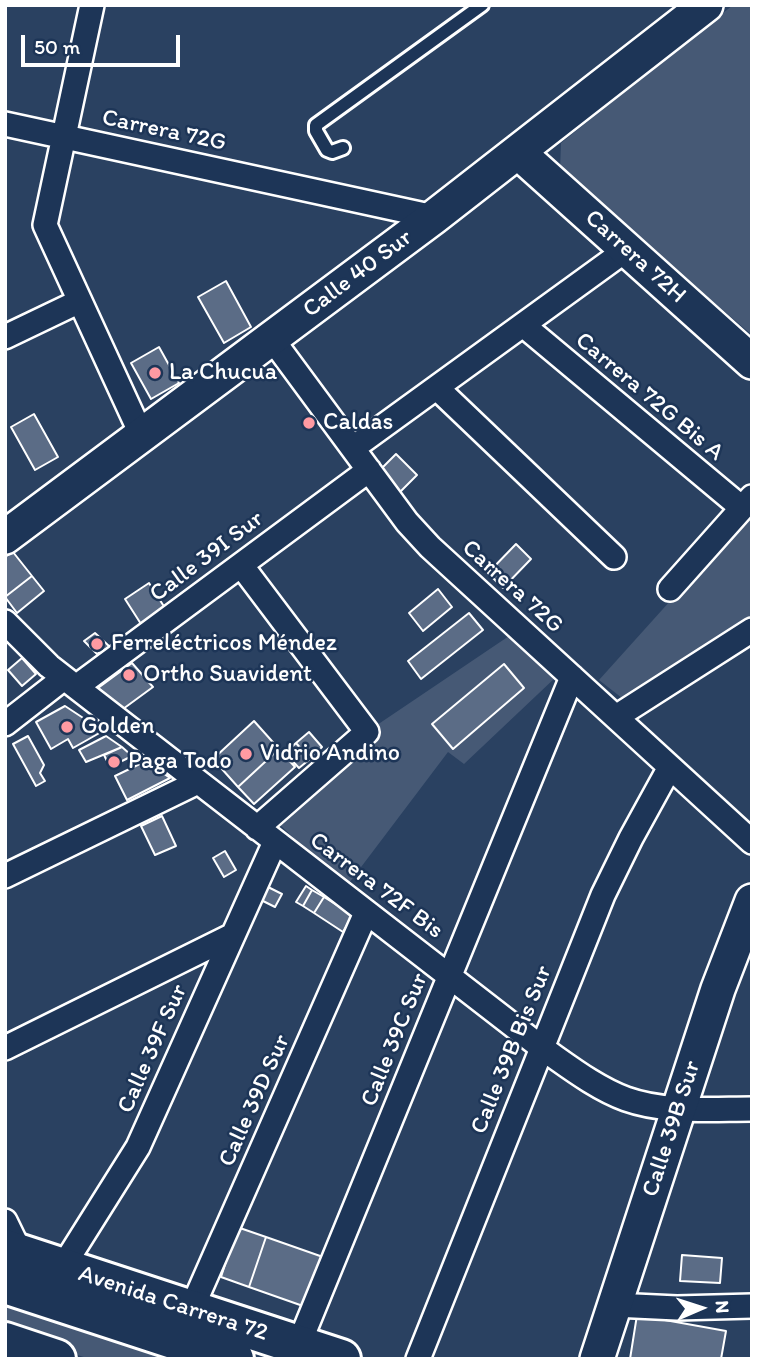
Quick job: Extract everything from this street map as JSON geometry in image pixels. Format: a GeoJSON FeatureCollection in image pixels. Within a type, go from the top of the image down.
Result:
{"type":"FeatureCollection","features":[{"type":"Feature","properties":{"kind":"highway","name":"Avenida Carrera 72"},"geometry":{"type":"LineString","coordinates":[[11,1262],[62,1268],[341,1359]]}},
{"type":"Feature","properties":{"kind":"highway","name":"Avenida Carrera 72"},"geometry":{"type":"LineString","coordinates":[[11,1262],[223,1355]]}},
{"type":"Feature","properties":{"kind":"highway"},"geometry":{"type":"LineString","coordinates":[[5,1342],[56,1359]]}},
{"type":"Feature","properties":{"kind":"highway"},"geometry":{"type":"LineString","coordinates":[[223,1355],[299,1345]]}},
{"type":"Feature","properties":{"kind":"street"},"geometry":{"type":"LineString","coordinates":[[92,5],[45,225],[142,436]]}},
{"type":"Feature","properties":{"kind":"street","name":"Calle 40 Sur"},"geometry":{"type":"LineString","coordinates":[[5,537],[435,217],[700,7]]}},
{"type":"Feature","properties":{"kind":"street","name":"Carrera 72G"},"geometry":{"type":"LineString","coordinates":[[5,124],[435,217]]}},
{"type":"Feature","properties":{"kind":"street","name":"Carrera 72H"},"geometry":{"type":"LineString","coordinates":[[517,152],[752,362]]}},
{"type":"Feature","properties":{"kind":"street"},"geometry":{"type":"LineString","coordinates":[[353,448],[626,250]]}},
{"type":"Feature","properties":{"kind":"street"},"geometry":{"type":"LineString","coordinates":[[5,337],[80,301]]}},
{"type":"Feature","properties":{"kind":"street","name":"Carrera 72G Bis A"},"geometry":{"type":"LineString","coordinates":[[523,325],[747,503]]}},
{"type":"Feature","properties":{"kind":"street","name":"Carrera 72G"},"geometry":{"type":"LineString","coordinates":[[272,339],[407,522],[430,547],[752,842]]}},
{"type":"Feature","properties":{"kind":"street"},"geometry":{"type":"LineString","coordinates":[[437,388],[614,557]]}},
{"type":"Feature","properties":{"kind":"street","name":"Calle 39I Sur"},"geometry":{"type":"LineString","coordinates":[[5,724],[70,683],[241,565],[369,470]]}},
{"type":"Feature","properties":{"kind":"street"},"geometry":{"type":"LineString","coordinates":[[670,589],[747,503]]}},
{"type":"Feature","properties":{"kind":"street"},"geometry":{"type":"LineString","coordinates":[[241,565],[367,732],[257,828]]}},
{"type":"Feature","properties":{"kind":"street","name":"Carrera 72F Bis"},"geometry":{"type":"LineString","coordinates":[[5,622],[70,683],[541,1048],[612,1093],[642,1103],[678,1108],[752,1109]]}},
{"type":"Feature","properties":{"kind":"street"},"geometry":{"type":"LineString","coordinates":[[616,717],[752,630]]}},
{"type":"Feature","properties":{"kind":"street","name":"Calle 39C Sur"},"geometry":{"type":"LineString","coordinates":[[299,1345],[572,677]]}},
{"type":"Feature","properties":{"kind":"street","name":"Calle 39B Bis Sur"},"geometry":{"type":"LineString","coordinates":[[418,1359],[603,895],[670,767]]}},
{"type":"Feature","properties":{"kind":"street"},"geometry":{"type":"LineString","coordinates":[[5,876],[198,782]]}},
{"type":"Feature","properties":{"kind":"street","name":"Calle 39F Sur"},"geometry":{"type":"LineString","coordinates":[[62,1268],[138,1147],[275,842]]}},
{"type":"Feature","properties":{"kind":"street","name":"Calle 39B Sur"},"geometry":{"type":"LineString","coordinates":[[597,1359],[678,1108],[751,903]]}},
{"type":"Feature","properties":{"kind":"street","name":"Calle 39D Sur"},"geometry":{"type":"LineString","coordinates":[[191,1310],[366,913]]}},
{"type":"Feature","properties":{"kind":"street"},"geometry":{"type":"LineString","coordinates":[[5,1048],[233,935]]}},
{"type":"Feature","properties":{"kind":"street"},"geometry":{"type":"LineString","coordinates":[[5,1221],[11,1262]]}},
{"type":"Feature","properties":{"kind":"street"},"geometry":{"type":"LineString","coordinates":[[614,1305],[677,1308],[752,1306]]}},
{"type":"Feature","properties":{"kind":"lane"},"geometry":{"type":"LineString","coordinates":[[343,148],[332,152],[327,150],[316,131],[316,125],[482,5]]}},
{"type":"Feature","properties":{"kind":"shaded area"},"geometry":{"type":"Polygon","coordinates":[[[733,5],[752,5],[752,335],[560,171],[561,143],[733,5]]]}},
{"type":"Feature","properties":{"kind":"shaded area"},"geometry":{"type":"Polygon","coordinates":[[[752,510],[752,617],[622,698],[599,680],[752,510]]]}},
{"type":"Feature","properties":{"kind":"shaded area"},"geometry":{"type":"Polygon","coordinates":[[[512,634],[556,677],[464,764],[448,752],[346,887],[280,825],[377,725],[512,634]]]}},
{"type":"Feature","properties":{"kind":"shaded area"},"geometry":{"type":"Polygon","coordinates":[[[5,1304],[174,1359],[90,1359],[5,1332],[5,1304]]]}},
{"type":"Feature","properties":{"kind":"building"},"geometry":{"type":"Polygon","coordinates":[[[226,281],[251,327],[224,343],[198,297],[226,281]]]}},
{"type":"Feature","properties":{"kind":"building","name":"La Chucua"},"geometry":{"type":"Polygon","coordinates":[[[159,347],[179,383],[151,399],[131,363],[159,347]]]}},
{"type":"Feature","properties":{"kind":"building"},"geometry":{"type":"Polygon","coordinates":[[[34,414],[58,457],[35,470],[11,427],[34,414]]]}},
{"type":"Feature","properties":{"kind":"building"},"geometry":{"type":"Polygon","coordinates":[[[396,454],[417,475],[399,493],[379,471],[396,454]]]}},
{"type":"Feature","properties":{"kind":"building"},"geometry":{"type":"Polygon","coordinates":[[[516,544],[531,559],[503,588],[488,573],[516,544]]]}},
{"type":"Feature","properties":{"kind":"building"},"geometry":{"type":"Polygon","coordinates":[[[13,552],[32,576],[5,597],[5,557],[13,552]]]}},
{"type":"Feature","properties":{"kind":"building"},"geometry":{"type":"Polygon","coordinates":[[[32,576],[44,591],[17,613],[5,597],[32,576]]]}},
{"type":"Feature","properties":{"kind":"building"},"geometry":{"type":"Polygon","coordinates":[[[149,583],[165,608],[141,624],[125,599],[149,583]]]}},
{"type":"Feature","properties":{"kind":"building"},"geometry":{"type":"Polygon","coordinates":[[[438,589],[452,607],[423,631],[409,613],[438,589]]]}},
{"type":"Feature","properties":{"kind":"building"},"geometry":{"type":"Polygon","coordinates":[[[469,613],[483,630],[421,679],[408,661],[469,613]]]}},
{"type":"Feature","properties":{"kind":"building","name":"Ferreléctricos Méndez"},"geometry":{"type":"Polygon","coordinates":[[[95,633],[110,647],[97,654],[84,641],[95,633]]]}},
{"type":"Feature","properties":{"kind":"building"},"geometry":{"type":"Polygon","coordinates":[[[22,658],[36,674],[22,686],[8,670],[22,658]]]}},
{"type":"Feature","properties":{"kind":"building","name":"Ortho Suavident"},"geometry":{"type":"Polygon","coordinates":[[[132,663],[153,687],[123,709],[98,688],[132,663]]]}},
{"type":"Feature","properties":{"kind":"building"},"geometry":{"type":"Polygon","coordinates":[[[504,664],[524,688],[453,749],[432,724],[504,664]]]}},
{"type":"Feature","properties":{"kind":"building","name":"Golden"},"geometry":{"type":"Polygon","coordinates":[[[65,706],[103,731],[73,748],[68,739],[51,749],[36,722],[65,706]]]}},
{"type":"Feature","properties":{"kind":"building","name":"Vidrio Andino"},"geometry":{"type":"Polygon","coordinates":[[[254,721],[279,749],[238,787],[213,759],[254,721]]]}},
{"type":"Feature","properties":{"kind":"building"},"geometry":{"type":"Polygon","coordinates":[[[309,732],[322,747],[310,759],[296,743],[309,732]]]}},
{"type":"Feature","properties":{"kind":"building"},"geometry":{"type":"Polygon","coordinates":[[[28,736],[44,765],[40,773],[45,781],[36,786],[13,744],[28,736]]]}},
{"type":"Feature","properties":{"kind":"building"},"geometry":{"type":"Polygon","coordinates":[[[106,736],[122,747],[86,762],[79,750],[106,736]]]}},
{"type":"Feature","properties":{"kind":"building"},"geometry":{"type":"Polygon","coordinates":[[[296,743],[310,759],[299,768],[285,753],[296,743]]]}},
{"type":"Feature","properties":{"kind":"building","name":"Paga Todo"},"geometry":{"type":"Polygon","coordinates":[[[122,747],[132,756],[110,767],[104,755],[122,747]]]}},
{"type":"Feature","properties":{"kind":"building"},"geometry":{"type":"Polygon","coordinates":[[[279,749],[295,767],[254,804],[238,787],[279,749]]]}},
{"type":"Feature","properties":{"kind":"building"},"geometry":{"type":"Polygon","coordinates":[[[146,761],[170,778],[127,800],[115,776],[146,761]]]}},
{"type":"Feature","properties":{"kind":"building"},"geometry":{"type":"Polygon","coordinates":[[[162,816],[176,846],[155,855],[141,826],[162,816]]]}},
{"type":"Feature","properties":{"kind":"building"},"geometry":{"type":"Polygon","coordinates":[[[225,851],[236,870],[224,877],[213,858],[225,851]]]}},
{"type":"Feature","properties":{"kind":"building"},"geometry":{"type":"Polygon","coordinates":[[[264,885],[282,894],[275,907],[257,898],[264,885]]]}},
{"type":"Feature","properties":{"kind":"building"},"geometry":{"type":"Polygon","coordinates":[[[306,886],[312,890],[303,906],[296,902],[306,886]]]}},
{"type":"Feature","properties":{"kind":"building"},"geometry":{"type":"Polygon","coordinates":[[[312,890],[324,897],[314,913],[303,906],[312,890]]]}},
{"type":"Feature","properties":{"kind":"building"},"geometry":{"type":"Polygon","coordinates":[[[324,897],[353,915],[343,932],[314,913],[324,897]]]}},
{"type":"Feature","properties":{"kind":"building"},"geometry":{"type":"Polygon","coordinates":[[[237,1227],[266,1237],[249,1287],[221,1277],[237,1227]]]}},
{"type":"Feature","properties":{"kind":"building"},"geometry":{"type":"Polygon","coordinates":[[[266,1237],[323,1257],[303,1306],[249,1287],[266,1237]]]}},
{"type":"Feature","properties":{"kind":"building"},"geometry":{"type":"Polygon","coordinates":[[[682,1255],[722,1258],[720,1283],[680,1281],[682,1255]]]}},
{"type":"Feature","properties":{"kind":"building"},"geometry":{"type":"Polygon","coordinates":[[[637,1315],[726,1331],[721,1359],[630,1359],[637,1315]]]}},
{"type":"Feature","properties":{"kind":"place","name":"La Chucua"},"geometry":{"type":"Point","coordinates":[155,373]}},
{"type":"Feature","properties":{"kind":"place","name":"Caldas"},"geometry":{"type":"Point","coordinates":[309,423]}},
{"type":"Feature","properties":{"kind":"place","name":"Ferreléctricos Méndez"},"geometry":{"type":"Point","coordinates":[97,644]}},
{"type":"Feature","properties":{"kind":"place","name":"Ortho Suavident"},"geometry":{"type":"Point","coordinates":[129,675]}},
{"type":"Feature","properties":{"kind":"place","name":"Golden"},"geometry":{"type":"Point","coordinates":[67,727]}},
{"type":"Feature","properties":{"kind":"place","name":"Vidrio Andino"},"geometry":{"type":"Point","coordinates":[246,754]}},
{"type":"Feature","properties":{"kind":"place","name":"Paga Todo"},"geometry":{"type":"Point","coordinates":[114,762]}}]}
